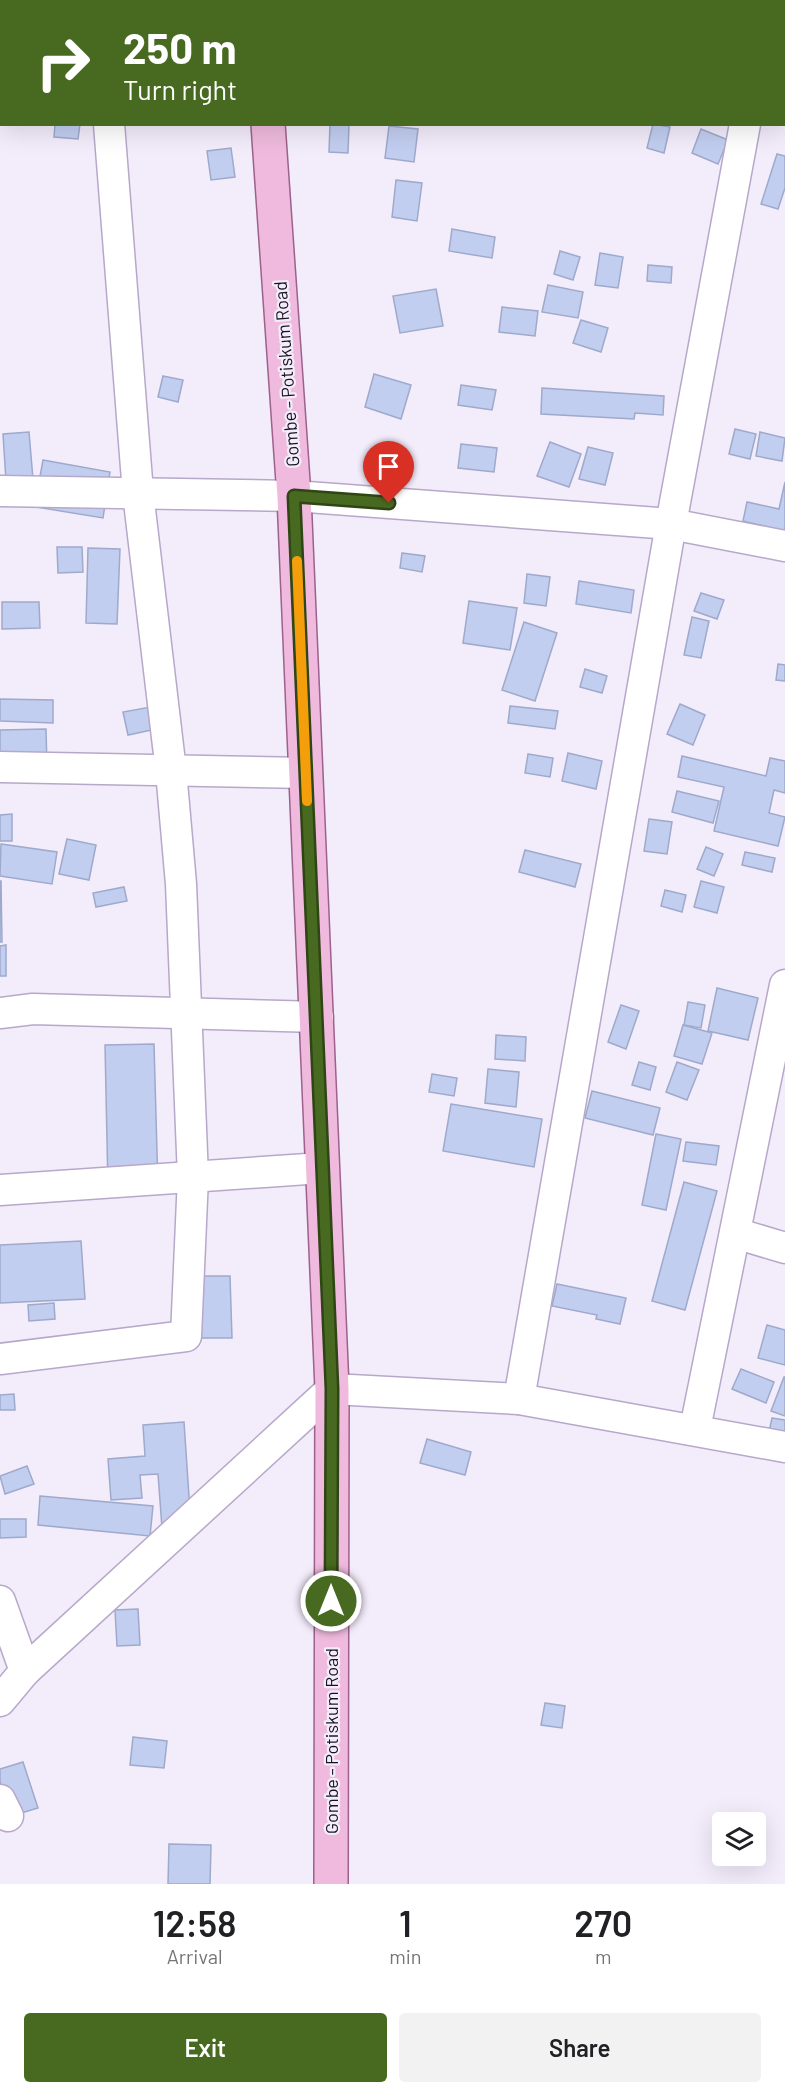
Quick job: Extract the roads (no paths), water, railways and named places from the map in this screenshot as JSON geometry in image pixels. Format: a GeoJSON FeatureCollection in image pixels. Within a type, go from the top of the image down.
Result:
{"type":"FeatureCollection","features":[{"type":"Feature","properties":{"kind":"main road","name":"Gombe - Potiskum Road"},"geometry":{"type":"LineString","coordinates":[[268,126],[294,496],[332,1389],[331,1884]]}},
{"type":"Feature","properties":{"kind":"street"},"geometry":{"type":"LineString","coordinates":[[0,1359],[186,1336],[193,1177],[181,884],[171,771],[138,493],[109,126]]}},
{"type":"Feature","properties":{"kind":"street"},"geometry":{"type":"LineString","coordinates":[[519,1399],[672,524],[745,126]]}},
{"type":"Feature","properties":{"kind":"street"},"geometry":{"type":"LineString","coordinates":[[0,490],[294,496],[672,524],[785,546]]}},
{"type":"Feature","properties":{"kind":"street"},"geometry":{"type":"LineString","coordinates":[[0,767],[306,773]]}},
{"type":"Feature","properties":{"kind":"street"},"geometry":{"type":"LineString","coordinates":[[695,1429],[785,985]]}},
{"type":"Feature","properties":{"kind":"street"},"geometry":{"type":"LineString","coordinates":[[0,1013],[33,1009],[185,1012],[317,1018]]}},
{"type":"Feature","properties":{"kind":"street"},"geometry":{"type":"LineString","coordinates":[[0,1190],[322,1168]]}},
{"type":"Feature","properties":{"kind":"street"},"geometry":{"type":"LineString","coordinates":[[735,1233],[785,1248]]}},
{"type":"Feature","properties":{"kind":"street"},"geometry":{"type":"LineString","coordinates":[[0,1701],[25,1671],[332,1389],[519,1399],[785,1446]]}},
{"type":"Feature","properties":{"kind":"street"},"geometry":{"type":"LineString","coordinates":[[0,1601],[25,1671]]}}]}
